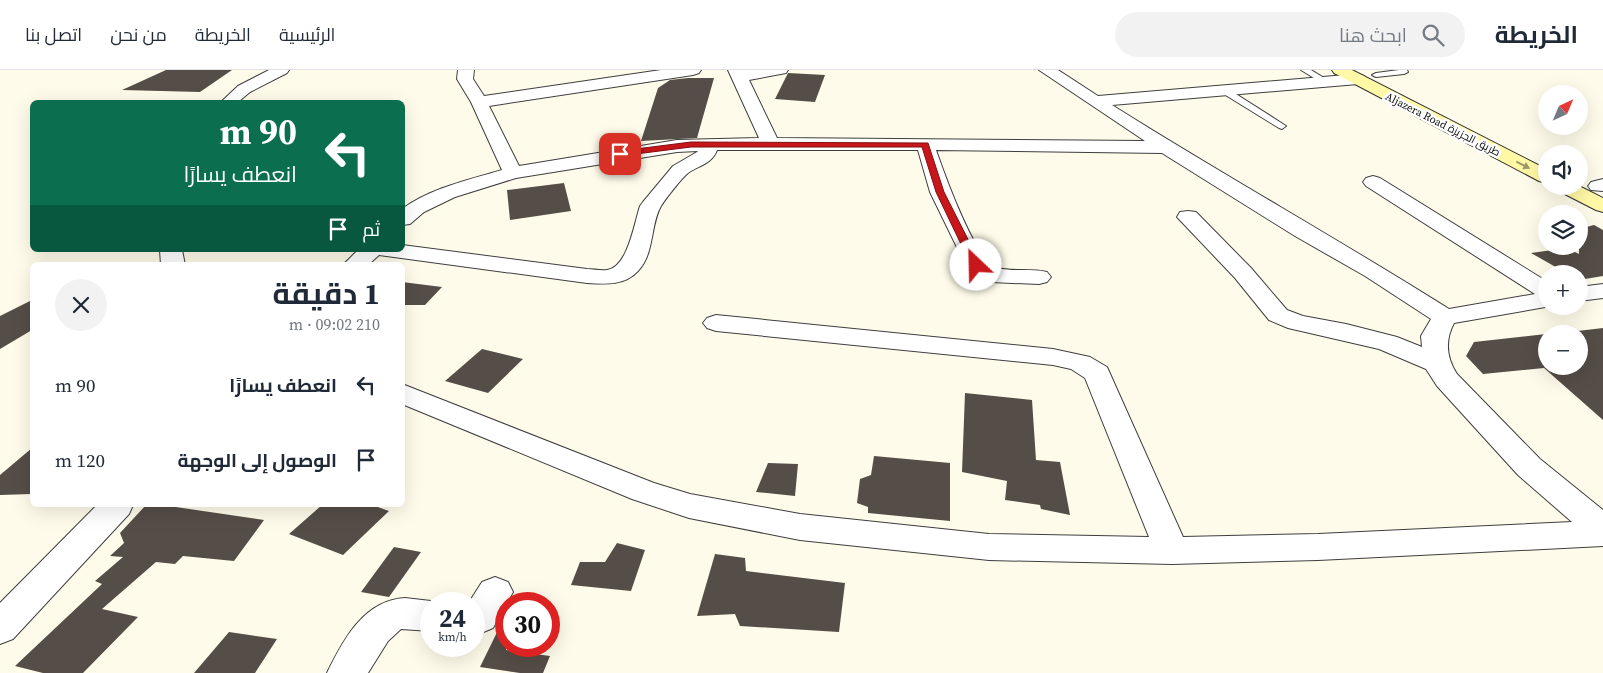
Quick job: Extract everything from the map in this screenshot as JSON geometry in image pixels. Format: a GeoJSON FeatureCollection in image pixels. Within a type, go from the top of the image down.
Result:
{"type":"FeatureCollection","features":[{"type":"Feature","properties":{"kind":"main road","name":"Aljazera Road طريق الجزيزة"},"geometry":{"type":"LineString","coordinates":[[1340,70],[1366,75],[1538,156]]}},
{"type":"Feature","properties":{"kind":"main road","name":"Aljazera Road طريق الجزيزة"},"geometry":{"type":"LineString","coordinates":[[1366,75],[1538,172]]}},
{"type":"Feature","properties":{"kind":"main road"},"geometry":{"type":"LineString","coordinates":[[1588,180],[1601,186]]}},
{"type":"Feature","properties":{"kind":"main road"},"geometry":{"type":"LineString","coordinates":[[1582,195],[1603,206]]}},
{"type":"Feature","properties":{"kind":"street"},"geometry":{"type":"LineString","coordinates":[[231,100],[244,89],[281,70]]}},
{"type":"Feature","properties":{"kind":"street"},"geometry":{"type":"LineString","coordinates":[[466,70],[465,80],[479,102],[513,172]]}},
{"type":"Feature","properties":{"kind":"street"},"geometry":{"type":"LineString","coordinates":[[479,102],[693,70]]}},
{"type":"Feature","properties":{"kind":"street"},"geometry":{"type":"LineString","coordinates":[[771,144],[738,74],[780,70]]}},
{"type":"Feature","properties":{"kind":"street"},"geometry":{"type":"LineString","coordinates":[[1047,70],[1166,147],[1303,231],[1374,271],[1445,317],[1538,301]]}},
{"type":"Feature","properties":{"kind":"street"},"geometry":{"type":"LineString","coordinates":[[1095,101],[1325,81],[1366,75]]}},
{"type":"Feature","properties":{"kind":"street"},"geometry":{"type":"LineString","coordinates":[[405,217],[417,208],[448,192],[513,172],[677,146],[709,144],[925,144],[1166,147]]}},
{"type":"Feature","properties":{"kind":"street"},"geometry":{"type":"LineString","coordinates":[[401,252],[587,276],[613,277],[629,267],[638,251],[650,206],[680,170],[706,155],[709,144]]}},
{"type":"Feature","properties":{"kind":"street"},"geometry":{"type":"LineString","coordinates":[[925,144],[940,192],[976,265],[991,275],[1039,277]]}},
{"type":"Feature","properties":{"kind":"street"},"geometry":{"type":"LineString","coordinates":[[1373,182],[1538,286]]}},
{"type":"Feature","properties":{"kind":"street"},"geometry":{"type":"LineString","coordinates":[[1188,217],[1243,273],[1278,315],[1297,324],[1346,332],[1388,343],[1436,362]]}},
{"type":"Feature","properties":{"kind":"street"},"geometry":{"type":"LineString","coordinates":[[358,262],[369,252]]}},
{"type":"Feature","properties":{"kind":"street"},"geometry":{"type":"LineString","coordinates":[[1445,317],[1434,336],[1436,362],[1454,388],[1529,468],[1603,531]]}},
{"type":"Feature","properties":{"kind":"street"},"geometry":{"type":"LineString","coordinates":[[716,323],[1053,357],[1080,363],[1097,373],[1172,551]]}},
{"type":"Feature","properties":{"kind":"street"},"geometry":{"type":"LineString","coordinates":[[405,394],[643,491],[689,506],[800,527],[989,547],[1172,551],[1318,547],[1603,531]]}},
{"type":"Feature","properties":{"kind":"street"},"geometry":{"type":"LineString","coordinates":[[0,628],[115,507]]}},
{"type":"Feature","properties":{"kind":"street"},"geometry":{"type":"LineString","coordinates":[[485,609],[495,592]]}},
{"type":"Feature","properties":{"kind":"street"},"geometry":{"type":"LineString","coordinates":[[347,673],[379,623],[395,614],[420,615]]}},
{"type":"Feature","properties":{"kind":"lane"},"geometry":{"type":"LineString","coordinates":[[1304,70],[1325,81]]}},
{"type":"Feature","properties":{"kind":"lane"},"geometry":{"type":"LineString","coordinates":[[1366,75],[1404,72],[1403,70]]}},
{"type":"Feature","properties":{"kind":"lane"},"geometry":{"type":"LineString","coordinates":[[1222,89],[1282,126]]}},
{"type":"Feature","properties":{"kind":"building"},"geometry":{"type":"Polygon","coordinates":[[[166,70],[232,70],[200,92],[122,90],[166,70]]]}},
{"type":"Feature","properties":{"kind":"building"},"geometry":{"type":"Polygon","coordinates":[[[788,73],[825,75],[815,102],[775,99],[788,73]]]}},
{"type":"Feature","properties":{"kind":"building"},"geometry":{"type":"Polygon","coordinates":[[[714,78],[697,138],[641,141],[658,88],[670,80],[714,78]]]}},
{"type":"Feature","properties":{"kind":"building"},"geometry":{"type":"Polygon","coordinates":[[[564,183],[571,211],[510,220],[507,190],[564,183]]]}},
{"type":"Feature","properties":{"kind":"building"},"geometry":{"type":"Polygon","coordinates":[[[1594,225],[1603,230],[1603,276],[1588,278],[1588,265],[1552,265],[1531,253],[1538,252],[1538,255],[1588,255],[1588,227],[1594,225]]]}},
{"type":"Feature","properties":{"kind":"building"},"geometry":{"type":"Polygon","coordinates":[[[405,282],[442,287],[425,305],[405,305],[405,282]]]}},
{"type":"Feature","properties":{"kind":"building"},"geometry":{"type":"Polygon","coordinates":[[[30,301],[30,331],[0,349],[0,316],[30,301]]]}},
{"type":"Feature","properties":{"kind":"building"},"geometry":{"type":"Polygon","coordinates":[[[1603,328],[1603,420],[1552,375],[1588,375],[1588,330],[1603,328]]]}},
{"type":"Feature","properties":{"kind":"building"},"geometry":{"type":"Polygon","coordinates":[[[1538,335],[1538,369],[1483,374],[1466,356],[1474,342],[1538,335]]]}},
{"type":"Feature","properties":{"kind":"building"},"geometry":{"type":"Polygon","coordinates":[[[482,349],[523,359],[488,393],[445,381],[482,349]]]}},
{"type":"Feature","properties":{"kind":"building"},"geometry":{"type":"Polygon","coordinates":[[[965,393],[1032,400],[1036,460],[1060,462],[1070,515],[1041,509],[1040,505],[1005,500],[1007,481],[962,472],[965,393]]]}},
{"type":"Feature","properties":{"kind":"building"},"geometry":{"type":"Polygon","coordinates":[[[30,450],[30,494],[0,495],[0,475],[30,450]]]}},
{"type":"Feature","properties":{"kind":"building"},"geometry":{"type":"Polygon","coordinates":[[[874,456],[950,463],[950,521],[868,513],[868,507],[857,503],[860,479],[871,475],[874,456]]]}},
{"type":"Feature","properties":{"kind":"building"},"geometry":{"type":"Polygon","coordinates":[[[768,463],[798,464],[795,496],[756,492],[768,463]]]}},
{"type":"Feature","properties":{"kind":"building"},"geometry":{"type":"Polygon","coordinates":[[[144,507],[176,507],[264,520],[234,561],[183,556],[175,564],[156,562],[102,609],[138,617],[83,673],[43,673],[15,666],[102,584],[95,581],[123,557],[110,556],[124,543],[120,533],[144,507]]]}},
{"type":"Feature","properties":{"kind":"building"},"geometry":{"type":"Polygon","coordinates":[[[320,507],[378,507],[389,511],[343,555],[289,534],[320,507]]]}},
{"type":"Feature","properties":{"kind":"building"},"geometry":{"type":"Polygon","coordinates":[[[617,543],[645,550],[631,591],[571,585],[580,562],[605,562],[617,543]]]}},
{"type":"Feature","properties":{"kind":"building"},"geometry":{"type":"Polygon","coordinates":[[[394,547],[421,552],[389,597],[361,592],[394,547]]]}},
{"type":"Feature","properties":{"kind":"building"},"geometry":{"type":"Polygon","coordinates":[[[715,554],[745,558],[746,571],[845,583],[839,632],[740,626],[735,614],[697,616],[715,554]]]}},
{"type":"Feature","properties":{"kind":"building"},"geometry":{"type":"Polygon","coordinates":[[[229,632],[277,639],[255,673],[194,673],[229,632]]]}},
{"type":"Feature","properties":{"kind":"building"},"geometry":{"type":"Polygon","coordinates":[[[495,636],[495,657],[550,657],[543,673],[520,673],[480,667],[495,636]]]}},
{"type":"Feature","properties":{"kind":"route"},"geometry":{"type":"LineString","coordinates":[[620,154],[677,146],[743,143],[925,144],[940,192],[976,265]]}}]}
